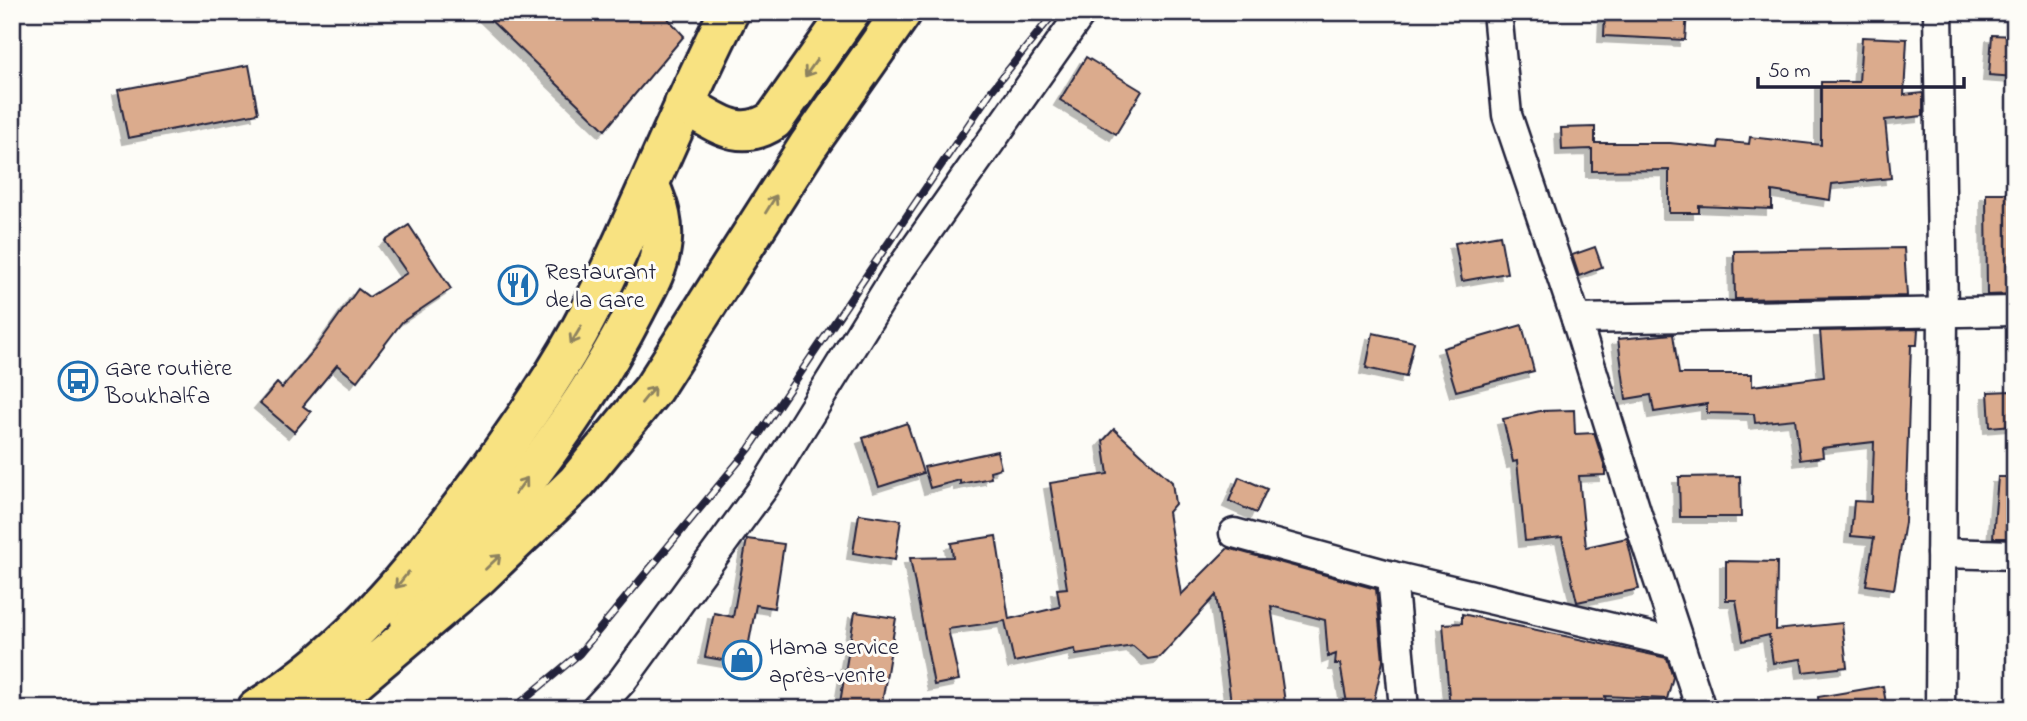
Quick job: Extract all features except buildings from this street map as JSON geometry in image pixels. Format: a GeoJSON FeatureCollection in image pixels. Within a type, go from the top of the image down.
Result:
{"type":"FeatureCollection","features":[{"type":"Feature","properties":{"kind":"highway"},"geometry":{"type":"LineString","coordinates":[[257,709],[320,663],[384,603],[454,517],[515,433],[580,328],[650,186],[684,104],[729,12]]}},
{"type":"Feature","properties":{"kind":"highway"},"geometry":{"type":"LineString","coordinates":[[684,104],[726,128],[751,131],[763,128],[774,120],[850,12]]}},
{"type":"Feature","properties":{"kind":"highway"},"geometry":{"type":"LineString","coordinates":[[314,709],[349,686],[477,578],[576,483],[645,399],[808,146],[902,12]]}},
{"type":"Feature","properties":{"kind":"highway"},"geometry":{"type":"LineString","coordinates":[[349,686],[438,589],[514,496],[573,415],[620,341],[652,277],[662,247],[661,216],[650,186]]}},
{"type":"Feature","properties":{"kind":"street"},"geometry":{"type":"LineString","coordinates":[[596,709],[622,681],[767,483],[895,277],[1082,12]]}},
{"type":"Feature","properties":{"kind":"street"},"geometry":{"type":"LineString","coordinates":[[1497,12],[1507,114],[1701,709]]}},
{"type":"Feature","properties":{"kind":"street"},"geometry":{"type":"LineString","coordinates":[[1938,12],[1943,311],[1940,709]]}},
{"type":"Feature","properties":{"kind":"street"},"geometry":{"type":"LineString","coordinates":[[1576,319],[2015,311]]}},
{"type":"Feature","properties":{"kind":"street"},"geometry":{"type":"LineString","coordinates":[[1234,533],[1392,576],[1680,643]]}},
{"type":"Feature","properties":{"kind":"street"},"geometry":{"type":"LineString","coordinates":[[1941,552],[2015,555]]}},
{"type":"Feature","properties":{"kind":"street"},"geometry":{"type":"LineString","coordinates":[[1392,576],[1404,709]]}},
{"type":"Feature","properties":{"kind":"railway"},"geometry":{"type":"LineString","coordinates":[[513,709],[579,654],[749,449],[992,90],[1055,12]]}},
{"type":"Feature","properties":{"kind":"place","name":"Restaurant de la Gare"},"geometry":{"type":"Point","coordinates":[518,285]}},
{"type":"Feature","properties":{"kind":"place","name":"Gare routière Boukhalfa"},"geometry":{"type":"Point","coordinates":[78,381]}},
{"type":"Feature","properties":{"kind":"place","name":"Hama service après-vente"},"geometry":{"type":"Point","coordinates":[742,660]}}]}
